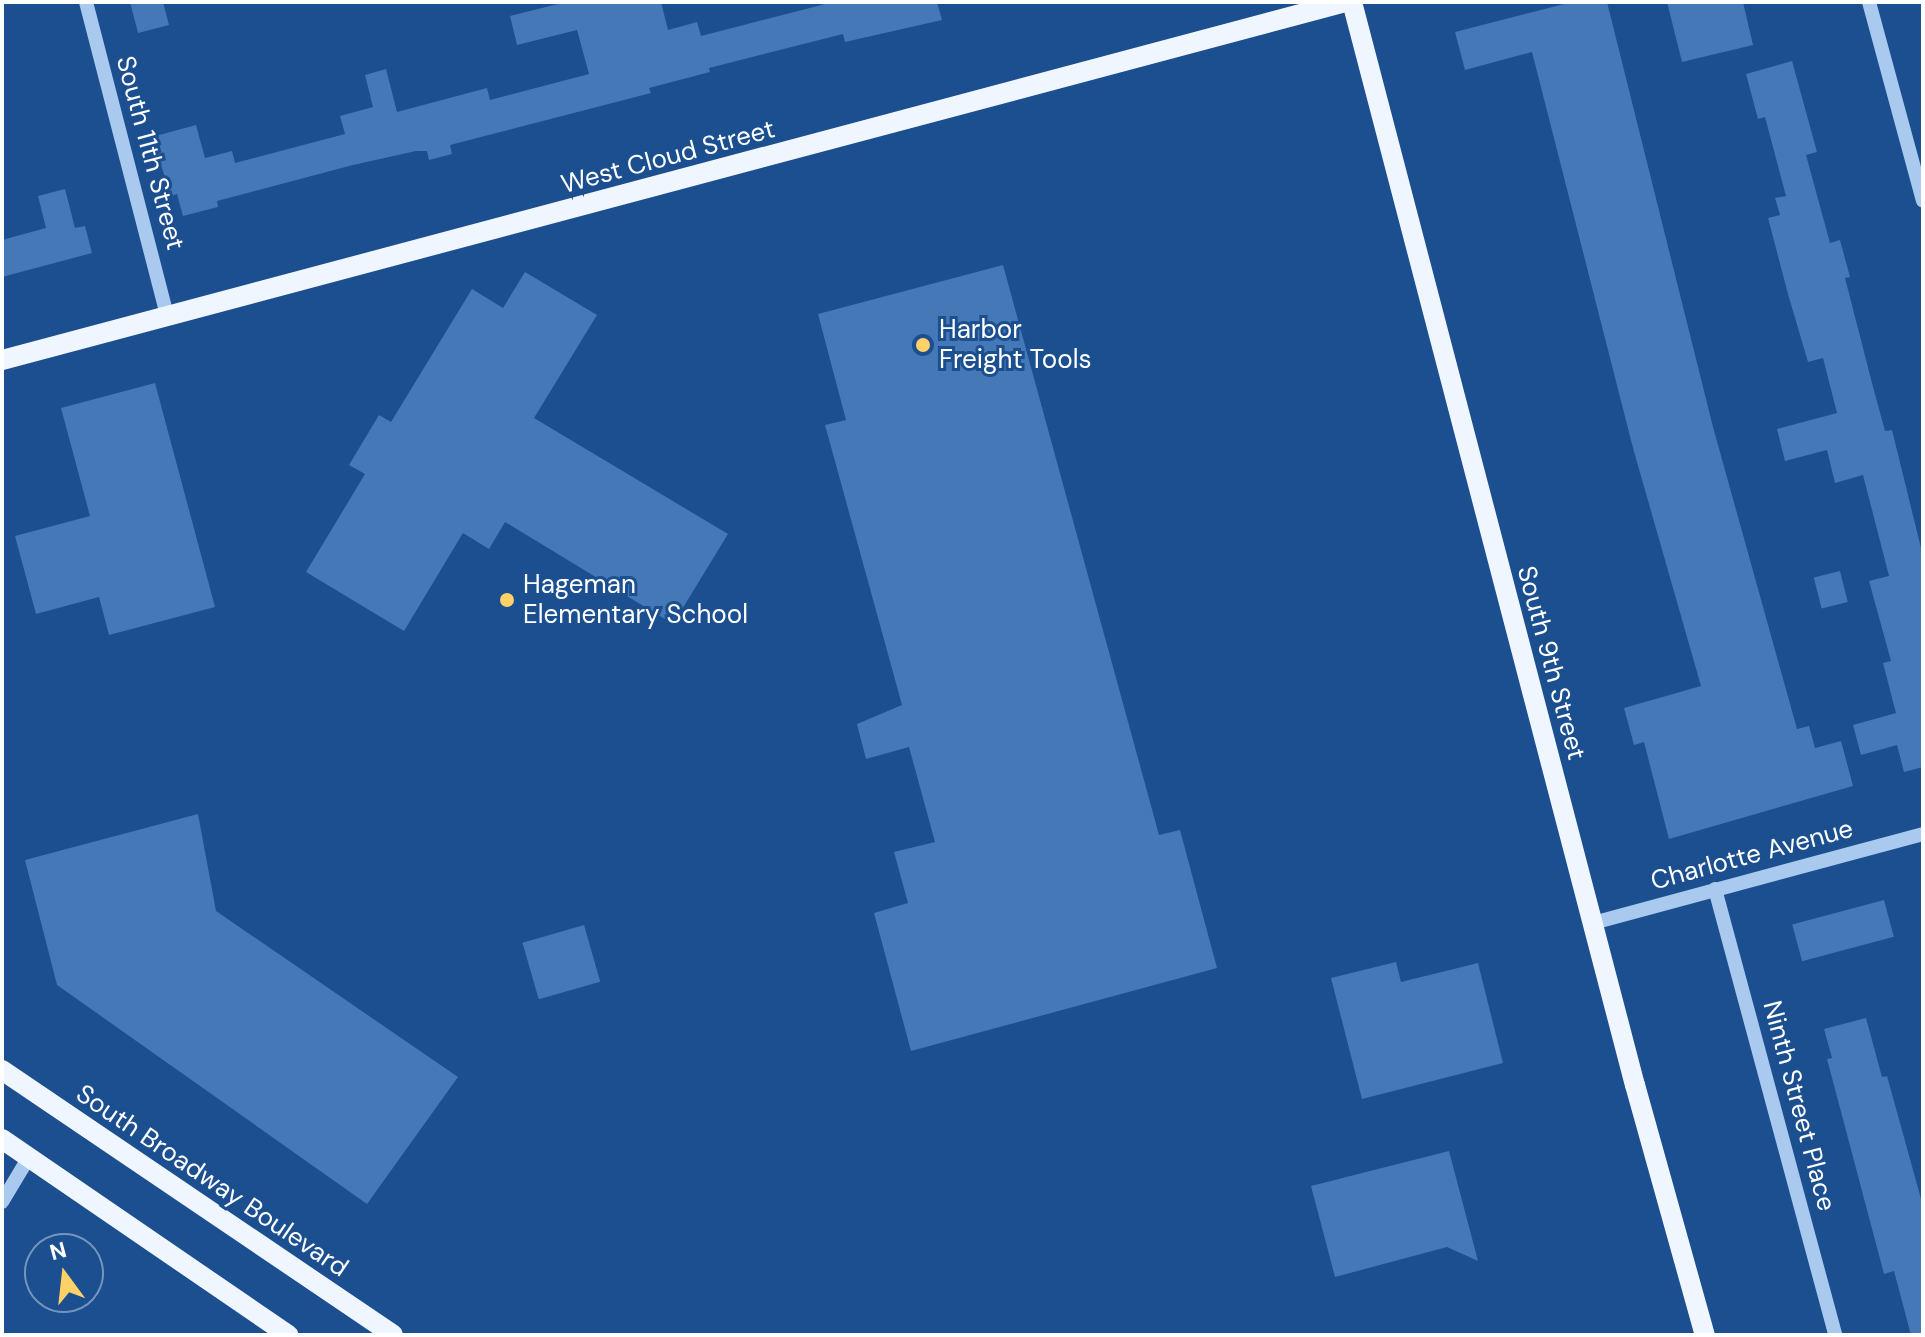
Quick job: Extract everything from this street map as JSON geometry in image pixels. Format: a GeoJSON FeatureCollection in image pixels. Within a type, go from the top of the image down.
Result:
{"type":"FeatureCollection","features":[{"type":"Feature","properties":{"kind":"main road","name":"West Cloud Street"},"geometry":{"type":"LineString","coordinates":[[2,360],[1349,2]]}},
{"type":"Feature","properties":{"kind":"main road","name":"South 9th Street"},"geometry":{"type":"LineString","coordinates":[[1349,2],[1705,1335]]}},
{"type":"Feature","properties":{"kind":"main road","name":"South Broadway Boulevard"},"geometry":{"type":"LineString","coordinates":[[2,1070],[393,1335]]}},
{"type":"Feature","properties":{"kind":"main road"},"geometry":{"type":"LineString","coordinates":[[2,1139],[288,1335]]}},
{"type":"Feature","properties":{"kind":"street","name":"South 11th Street"},"geometry":{"type":"LineString","coordinates":[[86,2],[167,316]]}},
{"type":"Feature","properties":{"kind":"street"},"geometry":{"type":"LineString","coordinates":[[1869,2],[1923,201]]}},
{"type":"Feature","properties":{"kind":"street","name":"Charlotte Avenue"},"geometry":{"type":"LineString","coordinates":[[1593,923],[1923,834]]}},
{"type":"Feature","properties":{"kind":"street","name":"Ninth Street Place"},"geometry":{"type":"LineString","coordinates":[[1715,889],[1835,1335]]}},
{"type":"Feature","properties":{"kind":"street"},"geometry":{"type":"LineString","coordinates":[[2,1202],[29,1157]]}},
{"type":"Feature","properties":{"kind":"building"},"geometry":{"type":"Polygon","coordinates":[[[130,2],[163,2],[169,25],[138,33],[130,2]]]}},
{"type":"Feature","properties":{"kind":"building"},"geometry":{"type":"Polygon","coordinates":[[[566,2],[661,2],[668,30],[697,22],[701,36],[833,2],[937,2],[942,20],[845,42],[843,34],[709,68],[710,72],[649,88],[651,93],[450,145],[452,154],[429,160],[427,151],[416,151],[353,165],[217,201],[218,207],[183,216],[177,194],[171,196],[152,137],[196,125],[205,158],[232,151],[235,163],[345,134],[340,116],[373,107],[365,75],[386,69],[397,112],[487,88],[490,100],[589,74],[577,30],[517,45],[510,16],[566,2]]]}},
{"type":"Feature","properties":{"kind":"building"},"geometry":{"type":"Polygon","coordinates":[[[1572,2],[1607,2],[1713,427],[1797,729],[1809,726],[1815,748],[1841,741],[1853,786],[1669,839],[1644,742],[1634,745],[1624,708],[1701,686],[1633,448],[1532,52],[1465,70],[1455,32],[1572,2]]]}},
{"type":"Feature","properties":{"kind":"building"},"geometry":{"type":"Polygon","coordinates":[[[1667,2],[1743,2],[1753,45],[1682,62],[1667,2]]]}},
{"type":"Feature","properties":{"kind":"building"},"geometry":{"type":"Polygon","coordinates":[[[1792,61],[1817,152],[1806,155],[1830,243],[1840,240],[1850,277],[1845,278],[1872,383],[1885,431],[1892,430],[1923,556],[1923,767],[1904,772],[1897,745],[1861,755],[1853,725],[1896,713],[1883,663],[1891,661],[1869,581],[1889,576],[1863,475],[1835,483],[1827,450],[1785,461],[1777,429],[1837,413],[1823,358],[1808,362],[1788,294],[1768,218],[1780,215],[1775,198],[1786,196],[1765,117],[1758,119],[1746,74],[1792,61]]]}},
{"type":"Feature","properties":{"kind":"building"},"geometry":{"type":"Polygon","coordinates":[[[65,189],[75,228],[85,226],[92,253],[2,277],[2,240],[46,228],[38,196],[65,189]]]}},
{"type":"Feature","properties":{"kind":"building"},"geometry":{"type":"Polygon","coordinates":[[[1003,265],[1159,835],[1180,830],[1217,968],[911,1051],[874,913],[908,903],[894,852],[935,842],[909,747],[866,759],[857,724],[902,705],[825,425],[846,420],[818,314],[1003,265]]]}},
{"type":"Feature","properties":{"kind":"building"},"geometry":{"type":"Polygon","coordinates":[[[525,272],[597,315],[534,418],[728,534],[673,624],[505,522],[489,549],[463,533],[404,631],[306,572],[365,474],[349,465],[379,415],[391,422],[472,289],[503,308],[525,272]]]}},
{"type":"Feature","properties":{"kind":"building"},"geometry":{"type":"Polygon","coordinates":[[[155,383],[215,607],[109,635],[99,597],[36,614],[15,536],[90,516],[61,408],[155,383]]]}},
{"type":"Feature","properties":{"kind":"building"},"geometry":{"type":"Polygon","coordinates":[[[1840,571],[1848,602],[1822,609],[1814,578],[1840,571]]]}},
{"type":"Feature","properties":{"kind":"building"},"geometry":{"type":"Polygon","coordinates":[[[198,814],[216,911],[458,1077],[367,1204],[57,985],[25,860],[198,814]]]}},
{"type":"Feature","properties":{"kind":"building"},"geometry":{"type":"Polygon","coordinates":[[[1884,900],[1894,937],[1802,961],[1792,925],[1884,900]]]}},
{"type":"Feature","properties":{"kind":"building"},"geometry":{"type":"Polygon","coordinates":[[[584,925],[600,982],[539,999],[522,943],[584,925]]]}},
{"type":"Feature","properties":{"kind":"building"},"geometry":{"type":"Polygon","coordinates":[[[1396,962],[1401,982],[1478,963],[1503,1063],[1362,1099],[1331,978],[1396,962]]]}},
{"type":"Feature","properties":{"kind":"building"},"geometry":{"type":"Polygon","coordinates":[[[1866,1018],[1882,1077],[1887,1076],[1923,1206],[1923,1335],[1911,1335],[1894,1271],[1884,1274],[1827,1059],[1832,1058],[1824,1029],[1866,1018]]]}},
{"type":"Feature","properties":{"kind":"building"},"geometry":{"type":"Polygon","coordinates":[[[1449,1151],[1478,1261],[1447,1247],[1335,1277],[1311,1186],[1449,1151]]]}},
{"type":"Feature","properties":{"kind":"place","name":"Harbor Freight Tools"},"geometry":{"type":"Point","coordinates":[923,345]}},
{"type":"Feature","properties":{"kind":"place","name":"Hageman Elementary School"},"geometry":{"type":"Point","coordinates":[507,600]}}]}
